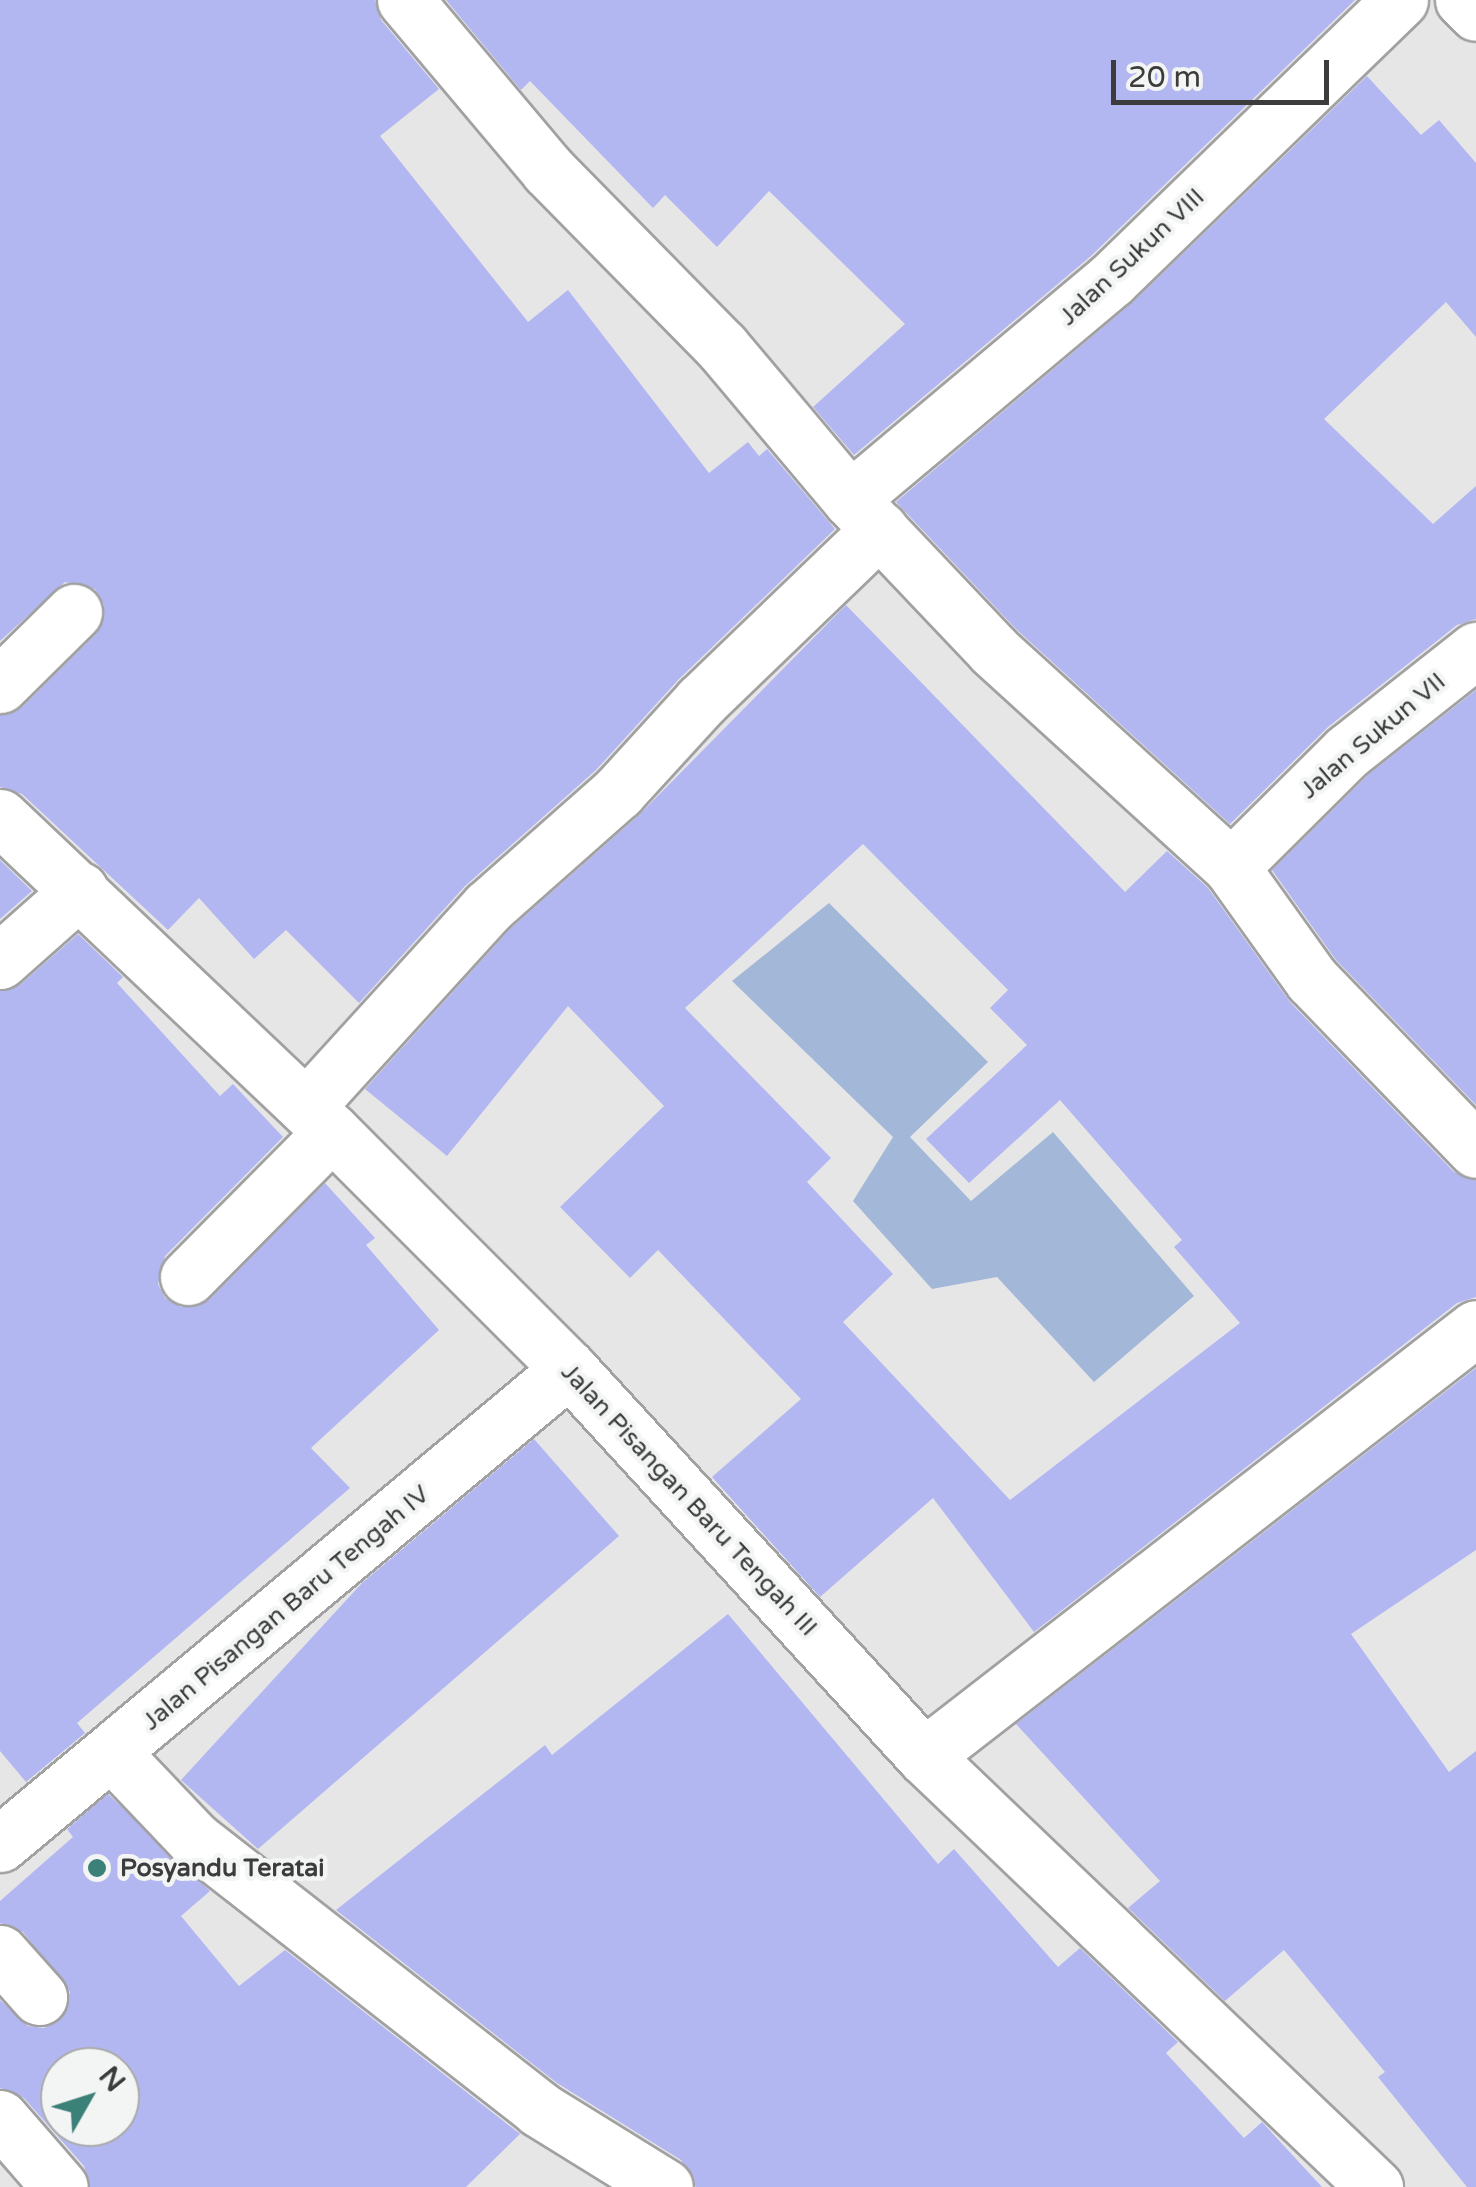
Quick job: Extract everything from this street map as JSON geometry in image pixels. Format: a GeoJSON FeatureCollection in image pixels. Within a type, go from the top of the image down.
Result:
{"type":"FeatureCollection","features":[{"type":"Feature","properties":{"kind":"street"},"geometry":{"type":"LineString","coordinates":[[405,0],[548,170],[722,346],[865,514],[994,651],[1231,867],[1312,980],[1476,1150]]}},
{"type":"Feature","properties":{"kind":"street","name":"Jalan Sukun VIII"},"geometry":{"type":"LineString","coordinates":[[188,1278],[488,907],[618,792],[865,514],[1400,0]]}},
{"type":"Feature","properties":{"kind":"street"},"geometry":{"type":"LineString","coordinates":[[1463,0],[1476,13]]}},
{"type":"Feature","properties":{"kind":"street"},"geometry":{"type":"LineString","coordinates":[[0,685],[74,612]]}},
{"type":"Feature","properties":{"kind":"street","name":"Jalan Sukun VII"},"geometry":{"type":"LineString","coordinates":[[1231,867],[1348,751],[1476,650]]}},
{"type":"Feature","properties":{"kind":"street","name":"Jalan Pisangan Baru Tengah III"},"geometry":{"type":"LineString","coordinates":[[0,816],[319,1119],[569,1369],[924,1756],[1375,2187]]}},
{"type":"Feature","properties":{"kind":"street"},"geometry":{"type":"LineString","coordinates":[[0,961],[80,890]]}},
{"type":"Feature","properties":{"kind":"street"},"geometry":{"type":"LineString","coordinates":[[924,1756],[1476,1328]]}},
{"type":"Feature","properties":{"kind":"street","name":"Jalan Pisangan Baru Tengah IV"},"geometry":{"type":"LineString","coordinates":[[0,1844],[114,1755],[569,1369]]}},
{"type":"Feature","properties":{"kind":"street"},"geometry":{"type":"LineString","coordinates":[[114,1755],[194,1838],[539,2109],[665,2187]]}},
{"type":"Feature","properties":{"kind":"street"},"geometry":{"type":"LineString","coordinates":[[0,1953],[39,1997]]}},
{"type":"Feature","properties":{"kind":"street"},"geometry":{"type":"LineString","coordinates":[[0,2118],[60,2187]]}},
{"type":"Feature","properties":{"kind":"shaded area"},"geometry":{"type":"Polygon","coordinates":[[[829,903],[988,1062],[910,1137],[971,1201],[1053,1132],[1194,1296],[1094,1382],[997,1277],[932,1289],[853,1201],[893,1137],[732,981],[829,903]]]}},
{"type":"Feature","properties":{"kind":"building"},"geometry":{"type":"Polygon","coordinates":[[[0,0],[375,0],[381,20],[439,89],[380,136],[528,322],[568,290],[709,473],[748,442],[759,456],[767,449],[835,529],[679,679],[596,770],[465,886],[359,1003],[286,930],[254,959],[199,898],[168,930],[22,794],[0,787],[0,715],[22,707],[96,634],[104,605],[95,589],[65,582],[0,641],[0,0]]]}},
{"type":"Feature","properties":{"kind":"building"},"geometry":{"type":"Polygon","coordinates":[[[446,0],[1355,0],[1091,256],[854,455],[813,407],[905,324],[769,191],[717,247],[665,195],[653,208],[530,81],[521,90],[446,0]]]}},
{"type":"Feature","properties":{"kind":"building"},"geometry":{"type":"Polygon","coordinates":[[[1367,76],[1421,135],[1439,120],[1476,163],[1476,337],[1446,302],[1324,419],[1433,524],[1476,486],[1476,619],[1457,625],[1328,727],[1230,824],[1016,629],[896,502],[1134,301],[1367,76]]]}},
{"type":"Feature","properties":{"kind":"building"},"geometry":{"type":"Polygon","coordinates":[[[846,605],[1125,892],[1167,851],[1208,888],[1290,1002],[1454,1172],[1476,1180],[1476,1297],[1457,1303],[1034,1632],[933,1498],[820,1597],[712,1477],[801,1399],[658,1250],[630,1278],[560,1207],[664,1106],[568,1006],[447,1156],[365,1089],[510,929],[639,815],[846,605]],[[863,844],[685,1008],[831,1158],[807,1182],[893,1274],[843,1322],[1010,1500],[1240,1323],[1174,1247],[1182,1240],[1060,1100],[969,1183],[926,1139],[1027,1045],[990,1008],[1008,990],[863,844]]]}},
{"type":"Feature","properties":{"kind":"building"},"geometry":{"type":"Polygon","coordinates":[[[1476,690],[1476,1105],[1336,960],[1272,870],[1369,774],[1476,690]]]}},
{"type":"Feature","properties":{"kind":"building"},"geometry":{"type":"Polygon","coordinates":[[[0,860],[32,891],[0,919],[0,860]]]}},
{"type":"Feature","properties":{"kind":"building"},"geometry":{"type":"Polygon","coordinates":[[[78,934],[123,977],[117,983],[220,1096],[233,1084],[283,1137],[165,1256],[158,1284],[165,1298],[181,1307],[209,1300],[325,1183],[375,1238],[366,1245],[439,1330],[311,1448],[350,1488],[77,1723],[85,1733],[26,1782],[0,1751],[0,991],[21,984],[78,934]]]}},
{"type":"Feature","properties":{"kind":"building"},"geometry":{"type":"Polygon","coordinates":[[[1476,1368],[1476,1550],[1351,1634],[1449,1772],[1476,1751],[1476,2187],[1467,2187],[1378,2077],[1385,2072],[1284,1950],[1225,2001],[1128,1908],[1160,1881],[1016,1724],[1476,1368]]]}},
{"type":"Feature","properties":{"kind":"building"},"geometry":{"type":"Polygon","coordinates":[[[534,1439],[619,1536],[258,1849],[181,1780],[362,1583],[534,1439]]]}},
{"type":"Feature","properties":{"kind":"building"},"geometry":{"type":"Polygon","coordinates":[[[728,1614],[938,1864],[954,1849],[1058,1967],[1080,1948],[1178,2042],[1166,2053],[1244,2138],[1262,2122],[1322,2187],[696,2187],[681,2160],[557,2083],[336,1910],[545,1745],[552,1755],[728,1614]]]}},
{"type":"Feature","properties":{"kind":"building"},"geometry":{"type":"Polygon","coordinates":[[[108,1794],[210,1891],[181,1916],[239,1986],[285,1950],[520,2134],[466,2187],[90,2187],[84,2166],[67,2147],[140,2147],[140,2047],[40,2047],[40,2116],[24,2098],[0,2088],[0,2000],[28,2026],[44,2028],[60,2020],[70,1992],[23,1932],[0,1923],[0,1901],[73,1837],[67,1829],[108,1794]]]}},
{"type":"Feature","properties":{"kind":"place","name":"Posyandu Teratai"},"geometry":{"type":"Point","coordinates":[97,1868]}}]}
